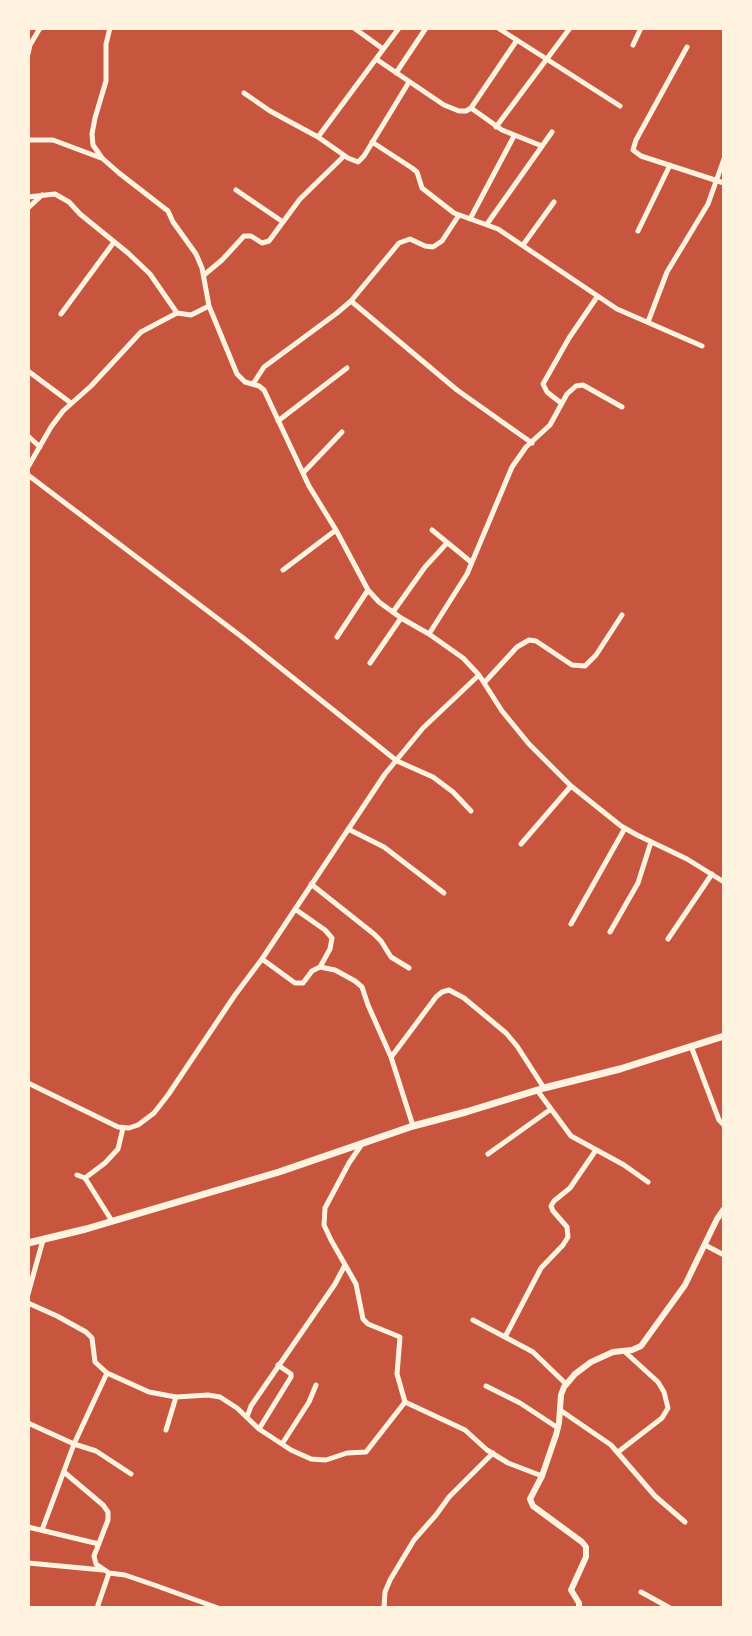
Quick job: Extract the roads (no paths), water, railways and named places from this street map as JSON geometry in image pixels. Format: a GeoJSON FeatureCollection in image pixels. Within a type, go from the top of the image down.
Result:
{"type":"FeatureCollection","features":[{"type":"Feature","properties":{"kind":"main road"},"geometry":{"type":"LineString","coordinates":[[28,1243],[279,1172],[413,1126],[620,1069],[724,1036]]}},
{"type":"Feature","properties":{"kind":"street"},"geometry":{"type":"LineString","coordinates":[[28,54],[30,39],[40,28]]}},
{"type":"Feature","properties":{"kind":"street"},"geometry":{"type":"LineString","coordinates":[[110,28],[106,44],[106,81],[95,118],[93,145],[102,158],[168,211],[196,254],[204,275],[209,306],[237,374],[245,382],[264,390],[303,473],[368,590],[401,618],[463,658],[529,744],[571,786],[625,828],[687,859],[724,882]]}},
{"type":"Feature","properties":{"kind":"street"},"geometry":{"type":"LineString","coordinates":[[354,28],[383,49]]}},
{"type":"Feature","properties":{"kind":"street"},"geometry":{"type":"LineString","coordinates":[[318,137],[399,28]]}},
{"type":"Feature","properties":{"kind":"street"},"geometry":{"type":"LineString","coordinates":[[396,73],[426,28]]}},
{"type":"Feature","properties":{"kind":"street"},"geometry":{"type":"LineString","coordinates":[[498,28],[620,106]]}},
{"type":"Feature","properties":{"kind":"street"},"geometry":{"type":"LineString","coordinates":[[496,127],[570,28]]}},
{"type":"Feature","properties":{"kind":"street"},"geometry":{"type":"LineString","coordinates":[[633,45],[641,28]]}},
{"type":"Feature","properties":{"kind":"street"},"geometry":{"type":"LineString","coordinates":[[376,59],[444,105],[466,111],[517,40]]}},
{"type":"Feature","properties":{"kind":"street"},"geometry":{"type":"LineString","coordinates":[[687,47],[633,145],[635,153],[724,183]]}},
{"type":"Feature","properties":{"kind":"street"},"geometry":{"type":"LineString","coordinates":[[244,93],[287,122],[358,162],[409,82]]}},
{"type":"Feature","properties":{"kind":"street"},"geometry":{"type":"LineString","coordinates":[[471,108],[496,127],[542,146]]}},
{"type":"Feature","properties":{"kind":"street"},"geometry":{"type":"LineString","coordinates":[[487,224],[552,132]]}},
{"type":"Feature","properties":{"kind":"street"},"geometry":{"type":"LineString","coordinates":[[470,219],[514,136]]}},
{"type":"Feature","properties":{"kind":"street"},"geometry":{"type":"LineString","coordinates":[[28,140],[53,140],[102,158]]}},
{"type":"Feature","properties":{"kind":"street"},"geometry":{"type":"LineString","coordinates":[[372,142],[417,172],[419,185],[424,191],[459,215],[487,224],[523,245],[617,309],[702,346]]}},
{"type":"Feature","properties":{"kind":"street"},"geometry":{"type":"LineString","coordinates":[[204,275],[244,236],[265,243],[300,199],[344,156]]}},
{"type":"Feature","properties":{"kind":"street"},"geometry":{"type":"LineString","coordinates":[[648,322],[667,272],[703,216],[724,159]]}},
{"type":"Feature","properties":{"kind":"street"},"geometry":{"type":"LineString","coordinates":[[638,231],[670,165]]}},
{"type":"Feature","properties":{"kind":"street"},"geometry":{"type":"LineString","coordinates":[[236,190],[283,222]]}},
{"type":"Feature","properties":{"kind":"street"},"geometry":{"type":"LineString","coordinates":[[28,197],[55,194],[63,197],[150,274],[177,313]]}},
{"type":"Feature","properties":{"kind":"street"},"geometry":{"type":"LineString","coordinates":[[28,208],[42,195]]}},
{"type":"Feature","properties":{"kind":"street"},"geometry":{"type":"LineString","coordinates":[[523,245],[554,202]]}},
{"type":"Feature","properties":{"kind":"street"},"geometry":{"type":"LineString","coordinates":[[253,384],[264,367],[351,301],[399,243],[410,239],[433,247],[442,241],[459,215]]}},
{"type":"Feature","properties":{"kind":"street"},"geometry":{"type":"LineString","coordinates":[[61,314],[114,242]]}},
{"type":"Feature","properties":{"kind":"street"},"geometry":{"type":"LineString","coordinates":[[561,403],[547,392],[543,384],[597,297]]}},
{"type":"Feature","properties":{"kind":"street"},"geometry":{"type":"LineString","coordinates":[[351,301],[457,390],[532,443]]}},
{"type":"Feature","properties":{"kind":"street"},"geometry":{"type":"LineString","coordinates":[[28,467],[56,420],[141,332],[177,313],[191,315],[209,306]]}},
{"type":"Feature","properties":{"kind":"street"},"geometry":{"type":"LineString","coordinates":[[278,421],[347,368]]}},
{"type":"Feature","properties":{"kind":"street"},"geometry":{"type":"LineString","coordinates":[[28,371],[71,403]]}},
{"type":"Feature","properties":{"kind":"street"},"geometry":{"type":"LineString","coordinates":[[429,634],[467,574],[518,457],[550,425],[572,389],[579,385],[587,387],[622,407]]}},
{"type":"Feature","properties":{"kind":"street"},"geometry":{"type":"LineString","coordinates":[[303,473],[342,432]]}},
{"type":"Feature","properties":{"kind":"street"},"geometry":{"type":"LineString","coordinates":[[28,436],[40,447]]}},
{"type":"Feature","properties":{"kind":"street"},"geometry":{"type":"LineString","coordinates":[[28,475],[242,637],[397,761],[433,777],[471,811]]}},
{"type":"Feature","properties":{"kind":"street"},"geometry":{"type":"LineString","coordinates":[[283,570],[336,530]]}},
{"type":"Feature","properties":{"kind":"street"},"geometry":{"type":"LineString","coordinates":[[432,530],[471,562]]}},
{"type":"Feature","properties":{"kind":"street"},"geometry":{"type":"LineString","coordinates":[[393,612],[425,567],[447,543]]}},
{"type":"Feature","properties":{"kind":"street"},"geometry":{"type":"LineString","coordinates":[[337,637],[368,590]]}},
{"type":"Feature","properties":{"kind":"street"},"geometry":{"type":"LineString","coordinates":[[484,683],[517,647],[529,640],[536,641],[572,665],[585,666],[596,655],[622,615]]}},
{"type":"Feature","properties":{"kind":"street"},"geometry":{"type":"LineString","coordinates":[[370,663],[401,618]]}},
{"type":"Feature","properties":{"kind":"street"},"geometry":{"type":"LineString","coordinates":[[28,1083],[123,1128],[138,1125],[154,1113],[262,959],[385,774],[423,728],[479,675]]}},
{"type":"Feature","properties":{"kind":"street"},"geometry":{"type":"LineString","coordinates":[[521,844],[571,786]]}},
{"type":"Feature","properties":{"kind":"street"},"geometry":{"type":"LineString","coordinates":[[571,924],[625,828]]}},
{"type":"Feature","properties":{"kind":"street"},"geometry":{"type":"LineString","coordinates":[[348,829],[384,847],[444,893]]}},
{"type":"Feature","properties":{"kind":"street"},"geometry":{"type":"LineString","coordinates":[[610,932],[638,883],[651,842]]}},
{"type":"Feature","properties":{"kind":"street"},"geometry":{"type":"LineString","coordinates":[[668,939],[712,874]]}},
{"type":"Feature","properties":{"kind":"street"},"geometry":{"type":"LineString","coordinates":[[311,884],[374,934],[391,957],[409,968]]}},
{"type":"Feature","properties":{"kind":"street"},"geometry":{"type":"LineString","coordinates":[[262,959],[300,984],[320,967],[332,938],[295,909]]}},
{"type":"Feature","properties":{"kind":"street"},"geometry":{"type":"LineString","coordinates":[[320,967],[335,970],[362,987],[391,1057],[413,1126]]}},
{"type":"Feature","properties":{"kind":"street"},"geometry":{"type":"LineString","coordinates":[[391,1057],[436,997],[449,990],[464,998],[506,1033],[521,1053],[551,1109],[571,1136],[648,1182]]}},
{"type":"Feature","properties":{"kind":"street"},"geometry":{"type":"LineString","coordinates":[[691,1046],[719,1120],[724,1125]]}},
{"type":"Feature","properties":{"kind":"street"},"geometry":{"type":"LineString","coordinates":[[488,1154],[551,1109]]}},
{"type":"Feature","properties":{"kind":"street"},"geometry":{"type":"LineString","coordinates":[[85,1178],[118,1149],[123,1128]]}},
{"type":"Feature","properties":{"kind":"street"},"geometry":{"type":"LineString","coordinates":[[28,1303],[86,1332],[92,1338],[95,1362],[107,1373],[149,1392],[176,1397],[220,1397],[259,1429],[311,1459],[326,1460],[347,1453],[366,1452],[405,1402],[397,1374],[400,1337],[363,1319],[356,1284],[324,1225],[324,1214],[342,1176],[363,1143]]}},
{"type":"Feature","properties":{"kind":"street"},"geometry":{"type":"LineString","coordinates":[[505,1337],[541,1268],[568,1237],[567,1227],[551,1206],[570,1188],[596,1150]]}},
{"type":"Feature","properties":{"kind":"street"},"geometry":{"type":"LineString","coordinates":[[77,1175],[85,1178],[112,1221]]}},
{"type":"Feature","properties":{"kind":"street"},"geometry":{"type":"LineString","coordinates":[[579,1608],[571,1590],[586,1557],[586,1547],[533,1506],[530,1499],[542,1476],[558,1428],[561,1395],[575,1374],[591,1362],[613,1352],[641,1346],[685,1285],[724,1209]]}},
{"type":"Feature","properties":{"kind":"street"},"geometry":{"type":"LineString","coordinates":[[28,1294],[43,1240]]}},
{"type":"Feature","properties":{"kind":"street"},"geometry":{"type":"LineString","coordinates":[[705,1245],[724,1255]]}},
{"type":"Feature","properties":{"kind":"street"},"geometry":{"type":"LineString","coordinates":[[247,1418],[251,1406],[346,1265]]}},
{"type":"Feature","properties":{"kind":"street"},"geometry":{"type":"LineString","coordinates":[[473,1320],[533,1352],[566,1384]]}},
{"type":"Feature","properties":{"kind":"street"},"geometry":{"type":"LineString","coordinates":[[618,1452],[662,1418],[668,1408],[658,1382],[624,1351]]}},
{"type":"Feature","properties":{"kind":"street"},"geometry":{"type":"LineString","coordinates":[[259,1429],[291,1377],[278,1365]]}},
{"type":"Feature","properties":{"kind":"street"},"geometry":{"type":"LineString","coordinates":[[42,1530],[74,1444],[107,1373]]}},
{"type":"Feature","properties":{"kind":"street"},"geometry":{"type":"LineString","coordinates":[[282,1444],[309,1402],[316,1385]]}},
{"type":"Feature","properties":{"kind":"street"},"geometry":{"type":"LineString","coordinates":[[486,1386],[520,1403],[558,1428]]}},
{"type":"Feature","properties":{"kind":"street"},"geometry":{"type":"LineString","coordinates":[[166,1430],[176,1397]]}},
{"type":"Feature","properties":{"kind":"street"},"geometry":{"type":"LineString","coordinates":[[405,1402],[465,1430],[508,1463],[542,1476]]}},
{"type":"Feature","properties":{"kind":"street"},"geometry":{"type":"LineString","coordinates":[[560,1410],[618,1452],[639,1479],[685,1522]]}},
{"type":"Feature","properties":{"kind":"street"},"geometry":{"type":"LineString","coordinates":[[28,1423],[96,1451],[131,1474]]}},
{"type":"Feature","properties":{"kind":"street"},"geometry":{"type":"LineString","coordinates":[[384,1608],[390,1580],[414,1540],[449,1497],[493,1453]]}},
{"type":"Feature","properties":{"kind":"street"},"geometry":{"type":"LineString","coordinates":[[64,1472],[108,1512],[108,1520],[94,1556],[96,1564],[107,1571]]}},
{"type":"Feature","properties":{"kind":"street"},"geometry":{"type":"LineString","coordinates":[[28,1527],[99,1544]]}},
{"type":"Feature","properties":{"kind":"street"},"geometry":{"type":"LineString","coordinates":[[28,1563],[107,1571],[218,1608]]}},
{"type":"Feature","properties":{"kind":"street"},"geometry":{"type":"LineString","coordinates":[[97,1608],[107,1571]]}},
{"type":"Feature","properties":{"kind":"street"},"geometry":{"type":"LineString","coordinates":[[641,1592],[658,1605],[670,1608]]}}]}
